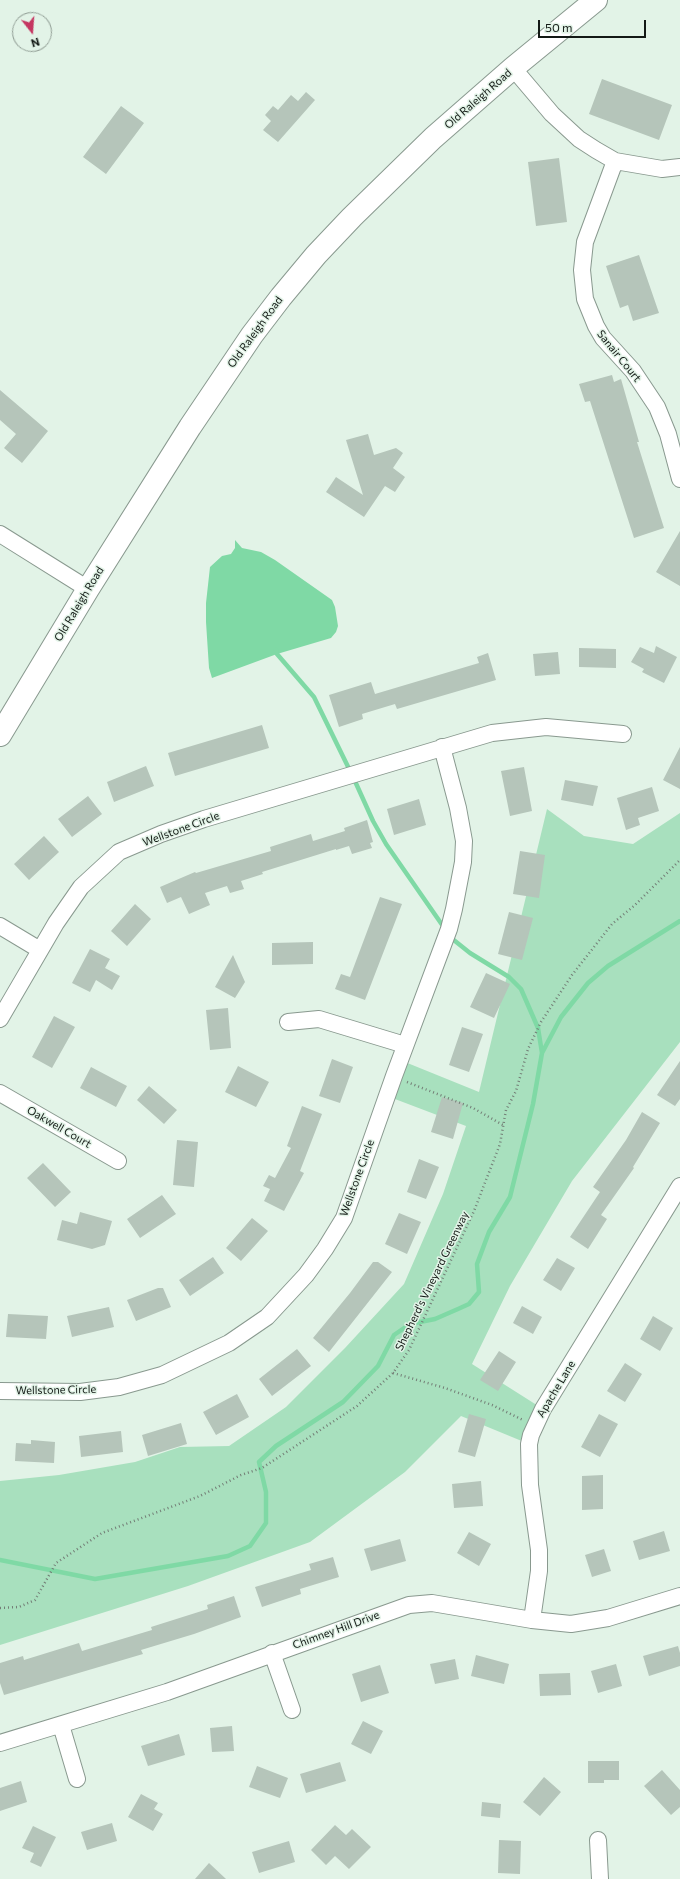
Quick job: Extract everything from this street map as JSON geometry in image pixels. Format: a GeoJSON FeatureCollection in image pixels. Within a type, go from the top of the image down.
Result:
{"type":"FeatureCollection","features":[{"type":"Feature","properties":{"kind":"main road","name":"Old Raleigh Road"},"geometry":{"type":"LineString","coordinates":[[0,735],[88,589],[224,376],[252,335],[306,266],[433,138],[513,68],[596,0]]}},
{"type":"Feature","properties":{"kind":"street"},"geometry":{"type":"LineString","coordinates":[[513,68],[552,114],[579,139],[615,161],[662,169],[680,167]]}},
{"type":"Feature","properties":{"kind":"street","name":"Sanair Court"},"geometry":{"type":"LineString","coordinates":[[615,161],[585,242],[582,270],[585,298],[596,326],[603,338],[633,371],[657,408],[668,434],[680,479]]}},
{"type":"Feature","properties":{"kind":"street"},"geometry":{"type":"LineString","coordinates":[[0,534],[88,589]]}},
{"type":"Feature","properties":{"kind":"street","name":"Wellstone Circle"},"geometry":{"type":"LineString","coordinates":[[0,1019],[40,950],[81,887],[119,852],[160,834],[204,819],[492,733],[546,726],[623,734]]}},
{"type":"Feature","properties":{"kind":"street","name":"Wellstone Circle"},"geometry":{"type":"LineString","coordinates":[[0,1391],[80,1392],[119,1387],[162,1375],[229,1343],[267,1317],[306,1275],[325,1249],[344,1218],[405,1045],[449,929],[463,862],[464,841],[458,808],[442,747]]}},
{"type":"Feature","properties":{"kind":"street"},"geometry":{"type":"LineString","coordinates":[[0,926],[40,950]]}},
{"type":"Feature","properties":{"kind":"street"},"geometry":{"type":"LineString","coordinates":[[288,1022],[319,1019],[405,1045]]}},
{"type":"Feature","properties":{"kind":"street","name":"Oakwell Court"},"geometry":{"type":"LineString","coordinates":[[0,1093],[118,1161]]}},
{"type":"Feature","properties":{"kind":"street","name":"Apache Lane"},"geometry":{"type":"LineString","coordinates":[[532,1620],[539,1570],[537,1530],[530,1485],[529,1444],[534,1427],[543,1409],[680,1186]]}},
{"type":"Feature","properties":{"kind":"street","name":"Chimney Hill Drive"},"geometry":{"type":"LineString","coordinates":[[0,1743],[167,1692],[409,1605],[432,1603],[532,1620],[571,1624],[587,1623],[608,1618],[680,1596]]}},
{"type":"Feature","properties":{"kind":"street"},"geometry":{"type":"LineString","coordinates":[[272,1653],[292,1710]]}},
{"type":"Feature","properties":{"kind":"street"},"geometry":{"type":"LineString","coordinates":[[61,1725],[77,1779]]}},
{"type":"Feature","properties":{"kind":"street"},"geometry":{"type":"LineString","coordinates":[[598,1840],[600,1879]]}},
{"type":"Feature","properties":{"kind":"path","name":"Shepherd's Vineyard Greenway"},"geometry":{"type":"LineString","coordinates":[[0,1608],[19,1606],[35,1600],[56,1563],[102,1533],[200,1496],[242,1475],[262,1468],[357,1406],[393,1373],[409,1350],[474,1211],[500,1144],[506,1110],[516,1091],[528,1050],[541,1022],[572,976],[612,924],[635,905],[680,860]]}},
{"type":"Feature","properties":{"kind":"path"},"geometry":{"type":"LineString","coordinates":[[394,1076],[473,1108],[503,1125]]}},
{"type":"Feature","properties":{"kind":"path"},"geometry":{"type":"LineString","coordinates":[[393,1373],[439,1386],[492,1405],[534,1427]]}},
{"type":"Feature","properties":{"kind":"shaded area"},"geometry":{"type":"Polygon","coordinates":[[[235,540],[242,548],[261,552],[275,560],[332,600],[335,607],[338,626],[336,632],[331,638],[277,654],[212,678],[209,668],[206,622],[206,603],[210,567],[222,556],[231,554],[235,548],[235,540]]]}},
{"type":"Feature","properties":{"kind":"shaded area"},"geometry":{"type":"Polygon","coordinates":[[[547,809],[584,836],[633,844],[680,813],[680,1042],[572,1181],[510,1286],[472,1364],[543,1409],[529,1444],[461,1416],[405,1472],[310,1542],[188,1586],[0,1645],[0,1481],[59,1475],[135,1462],[180,1447],[229,1446],[286,1407],[345,1348],[404,1284],[443,1194],[466,1126],[387,1096],[400,1060],[479,1092],[547,809]]]}},
{"type":"Feature","properties":{"kind":"building"},"geometry":{"type":"Polygon","coordinates":[[[602,79],[672,105],[659,140],[589,114],[602,79]]]}},
{"type":"Feature","properties":{"kind":"building"},"geometry":{"type":"Polygon","coordinates":[[[306,92],[315,100],[278,142],[263,130],[271,121],[265,115],[273,106],[278,110],[291,95],[298,101],[306,92]]]}},
{"type":"Feature","properties":{"kind":"building"},"geometry":{"type":"Polygon","coordinates":[[[121,106],[144,123],[106,174],[83,157],[121,106]]]}},
{"type":"Feature","properties":{"kind":"building"},"geometry":{"type":"Polygon","coordinates":[[[559,158],[567,222],[536,226],[528,162],[559,158]]]}},
{"type":"Feature","properties":{"kind":"building"},"geometry":{"type":"Polygon","coordinates":[[[639,255],[659,313],[633,321],[628,305],[620,308],[606,266],[639,255]]]}},
{"type":"Feature","properties":{"kind":"building"},"geometry":{"type":"Polygon","coordinates":[[[612,375],[614,382],[621,379],[639,442],[637,442],[664,528],[634,538],[590,401],[585,402],[579,384],[612,375]]]}},
{"type":"Feature","properties":{"kind":"building"},"geometry":{"type":"Polygon","coordinates":[[[0,390],[48,431],[22,463],[4,448],[16,434],[0,420],[0,390]]]}},
{"type":"Feature","properties":{"kind":"building"},"geometry":{"type":"Polygon","coordinates":[[[368,434],[374,455],[396,448],[403,453],[393,468],[405,477],[395,492],[385,486],[364,517],[326,492],[336,477],[363,495],[346,440],[368,434]]]}},
{"type":"Feature","properties":{"kind":"building"},"geometry":{"type":"Polygon","coordinates":[[[680,531],[680,586],[656,572],[680,531]]]}},
{"type":"Feature","properties":{"kind":"building"},"geometry":{"type":"Polygon","coordinates":[[[656,646],[677,657],[664,683],[642,672],[644,669],[631,662],[640,647],[654,653],[656,646]]]}},
{"type":"Feature","properties":{"kind":"building"},"geometry":{"type":"Polygon","coordinates":[[[579,648],[616,649],[616,668],[579,667],[579,648]]]}},
{"type":"Feature","properties":{"kind":"building"},"geometry":{"type":"Polygon","coordinates":[[[558,652],[560,674],[535,676],[533,654],[558,652]]]}},
{"type":"Feature","properties":{"kind":"building"},"geometry":{"type":"Polygon","coordinates":[[[488,653],[496,680],[397,709],[395,704],[362,714],[363,719],[339,727],[329,695],[371,682],[375,694],[479,663],[477,657],[488,653]]]}},
{"type":"Feature","properties":{"kind":"building"},"geometry":{"type":"Polygon","coordinates":[[[262,725],[269,748],[175,776],[168,753],[262,725]]]}},
{"type":"Feature","properties":{"kind":"building"},"geometry":{"type":"Polygon","coordinates":[[[680,747],[680,789],[663,780],[680,747]]]}},
{"type":"Feature","properties":{"kind":"building"},"geometry":{"type":"Polygon","coordinates":[[[146,766],[154,786],[114,802],[107,782],[146,766]]]}},
{"type":"Feature","properties":{"kind":"building"},"geometry":{"type":"Polygon","coordinates":[[[524,767],[532,811],[510,816],[501,771],[524,767]]]}},
{"type":"Feature","properties":{"kind":"building"},"geometry":{"type":"Polygon","coordinates":[[[565,780],[598,786],[593,806],[561,800],[565,780]]]}},
{"type":"Feature","properties":{"kind":"building"},"geometry":{"type":"Polygon","coordinates":[[[652,787],[659,811],[638,818],[640,825],[626,830],[617,798],[652,787]]]}},
{"type":"Feature","properties":{"kind":"building"},"geometry":{"type":"Polygon","coordinates":[[[88,796],[102,814],[72,837],[58,819],[88,796]]]}},
{"type":"Feature","properties":{"kind":"building"},"geometry":{"type":"Polygon","coordinates":[[[419,799],[426,825],[394,835],[387,809],[419,799]]]}},
{"type":"Feature","properties":{"kind":"building"},"geometry":{"type":"Polygon","coordinates":[[[367,820],[373,842],[370,843],[372,848],[352,854],[349,846],[262,872],[263,874],[241,881],[244,889],[230,893],[227,886],[205,893],[210,905],[189,914],[181,897],[167,903],[160,887],[195,872],[196,873],[271,851],[270,847],[311,834],[313,841],[345,831],[344,828],[367,820]]]}},
{"type":"Feature","properties":{"kind":"building"},"geometry":{"type":"Polygon","coordinates":[[[44,836],[59,852],[29,880],[14,864],[44,836]]]}},
{"type":"Feature","properties":{"kind":"building"},"geometry":{"type":"Polygon","coordinates":[[[520,851],[545,855],[539,898],[513,894],[520,851]]]}},
{"type":"Feature","properties":{"kind":"building"},"geometry":{"type":"Polygon","coordinates":[[[380,897],[402,904],[365,1000],[335,989],[341,974],[350,977],[380,897]]]}},
{"type":"Feature","properties":{"kind":"building"},"geometry":{"type":"Polygon","coordinates":[[[135,904],[151,919],[127,946],[111,931],[135,904]]]}},
{"type":"Feature","properties":{"kind":"building"},"geometry":{"type":"Polygon","coordinates":[[[509,912],[533,918],[522,960],[498,954],[509,912]]]}},
{"type":"Feature","properties":{"kind":"building"},"geometry":{"type":"Polygon","coordinates":[[[313,942],[313,964],[272,965],[272,943],[313,942]]]}},
{"type":"Feature","properties":{"kind":"building"},"geometry":{"type":"Polygon","coordinates":[[[90,949],[110,959],[105,968],[120,976],[112,990],[96,980],[90,992],[72,983],[90,949]]]}},
{"type":"Feature","properties":{"kind":"building"},"geometry":{"type":"Polygon","coordinates":[[[233,955],[245,982],[235,998],[215,987],[233,955]]]}},
{"type":"Feature","properties":{"kind":"building"},"geometry":{"type":"Polygon","coordinates":[[[486,973],[510,984],[494,1018],[470,1007],[486,973]]]}},
{"type":"Feature","properties":{"kind":"building"},"geometry":{"type":"Polygon","coordinates":[[[228,1008],[231,1048],[210,1050],[206,1010],[228,1008]]]}},
{"type":"Feature","properties":{"kind":"building"},"geometry":{"type":"Polygon","coordinates":[[[54,1016],[75,1027],[52,1068],[32,1057],[54,1016]]]}},
{"type":"Feature","properties":{"kind":"building"},"geometry":{"type":"Polygon","coordinates":[[[462,1027],[483,1034],[469,1072],[449,1065],[462,1027]]]}},
{"type":"Feature","properties":{"kind":"building"},"geometry":{"type":"Polygon","coordinates":[[[332,1059],[353,1067],[340,1103],[319,1096],[332,1059]]]}},
{"type":"Feature","properties":{"kind":"building"},"geometry":{"type":"Polygon","coordinates":[[[680,1061],[680,1099],[675,1106],[657,1095],[680,1061]]]}},
{"type":"Feature","properties":{"kind":"building"},"geometry":{"type":"Polygon","coordinates":[[[238,1066],[269,1082],[256,1107],[225,1092],[238,1066]]]}},
{"type":"Feature","properties":{"kind":"building"},"geometry":{"type":"Polygon","coordinates":[[[91,1067],[127,1086],[116,1107],[80,1088],[91,1067]]]}},
{"type":"Feature","properties":{"kind":"building"},"geometry":{"type":"Polygon","coordinates":[[[149,1086],[177,1110],[164,1124],[137,1100],[149,1086]]]}},
{"type":"Feature","properties":{"kind":"building"},"geometry":{"type":"Polygon","coordinates":[[[442,1097],[463,1103],[453,1139],[431,1132],[442,1097]]]}},
{"type":"Feature","properties":{"kind":"building"},"geometry":{"type":"Polygon","coordinates":[[[302,1106],[322,1114],[300,1171],[304,1173],[284,1211],[264,1201],[270,1189],[263,1186],[269,1175],[275,1178],[291,1148],[287,1146],[302,1106]]]}},
{"type":"Feature","properties":{"kind":"building"},"geometry":{"type":"Polygon","coordinates":[[[642,1112],[660,1123],[633,1167],[634,1168],[601,1215],[607,1219],[588,1249],[570,1237],[600,1192],[593,1187],[626,1140],[642,1112]]]}},
{"type":"Feature","properties":{"kind":"building"},"geometry":{"type":"Polygon","coordinates":[[[177,1140],[198,1142],[194,1187],[173,1185],[177,1140]]]}},
{"type":"Feature","properties":{"kind":"building"},"geometry":{"type":"Polygon","coordinates":[[[419,1159],[439,1167],[426,1199],[407,1192],[419,1159]]]}},
{"type":"Feature","properties":{"kind":"building"},"geometry":{"type":"Polygon","coordinates":[[[43,1163],[71,1192],[55,1207],[27,1178],[43,1163]]]}},
{"type":"Feature","properties":{"kind":"building"},"geometry":{"type":"Polygon","coordinates":[[[162,1195],[176,1214],[140,1238],[127,1219],[162,1195]]]}},
{"type":"Feature","properties":{"kind":"building"},"geometry":{"type":"Polygon","coordinates":[[[80,1212],[112,1221],[105,1245],[92,1249],[57,1240],[62,1220],[77,1224],[80,1212]]]}},
{"type":"Feature","properties":{"kind":"building"},"geometry":{"type":"Polygon","coordinates":[[[399,1213],[421,1222],[407,1254],[385,1244],[399,1213]]]}},
{"type":"Feature","properties":{"kind":"building"},"geometry":{"type":"Polygon","coordinates":[[[252,1218],[268,1231],[241,1261],[226,1248],[252,1218]]]}},
{"type":"Feature","properties":{"kind":"building"},"geometry":{"type":"Polygon","coordinates":[[[213,1257],[224,1273],[190,1296],[179,1280],[213,1257]]]}},
{"type":"Feature","properties":{"kind":"building"},"geometry":{"type":"Polygon","coordinates":[[[557,1258],[575,1268],[561,1291],[543,1280],[557,1258]]]}},
{"type":"Feature","properties":{"kind":"building"},"geometry":{"type":"Polygon","coordinates":[[[373,1262],[378,1262],[392,1272],[329,1352],[313,1338],[373,1262]]]}},
{"type":"Feature","properties":{"kind":"building"},"geometry":{"type":"Polygon","coordinates":[[[158,1288],[163,1288],[171,1307],[136,1321],[127,1300],[158,1288]]]}},
{"type":"Feature","properties":{"kind":"building"},"geometry":{"type":"Polygon","coordinates":[[[522,1306],[542,1317],[533,1334],[513,1323],[522,1306]]]}},
{"type":"Feature","properties":{"kind":"building"},"geometry":{"type":"Polygon","coordinates":[[[109,1307],[114,1327],[72,1337],[67,1316],[109,1307]]]}},
{"type":"Feature","properties":{"kind":"building"},"geometry":{"type":"Polygon","coordinates":[[[8,1314],[48,1316],[46,1339],[6,1337],[8,1314]]]}},
{"type":"Feature","properties":{"kind":"building"},"geometry":{"type":"Polygon","coordinates":[[[653,1316],[673,1328],[660,1351],[640,1339],[653,1316]]]}},
{"type":"Feature","properties":{"kind":"building"},"geometry":{"type":"Polygon","coordinates":[[[297,1349],[311,1366],[272,1396],[259,1379],[297,1349]]]}},
{"type":"Feature","properties":{"kind":"building"},"geometry":{"type":"Polygon","coordinates":[[[499,1351],[516,1362],[498,1391],[480,1380],[499,1351]]]}},
{"type":"Feature","properties":{"kind":"building"},"geometry":{"type":"Polygon","coordinates":[[[625,1363],[642,1374],[625,1402],[607,1391],[625,1363]]]}},
{"type":"Feature","properties":{"kind":"building"},"geometry":{"type":"Polygon","coordinates":[[[237,1394],[249,1417],[216,1435],[203,1412],[237,1394]]]}},
{"type":"Feature","properties":{"kind":"building"},"geometry":{"type":"Polygon","coordinates":[[[469,1414],[486,1419],[475,1457],[458,1452],[469,1414]]]}},
{"type":"Feature","properties":{"kind":"building"},"geometry":{"type":"Polygon","coordinates":[[[599,1414],[618,1424],[600,1457],[581,1447],[599,1414]]]}},
{"type":"Feature","properties":{"kind":"building"},"geometry":{"type":"Polygon","coordinates":[[[181,1423],[187,1444],[148,1456],[142,1435],[181,1423]]]}},
{"type":"Feature","properties":{"kind":"building"},"geometry":{"type":"Polygon","coordinates":[[[121,1431],[123,1452],[81,1457],[79,1436],[121,1431]]]}},
{"type":"Feature","properties":{"kind":"building"},"geometry":{"type":"Polygon","coordinates":[[[31,1440],[55,1442],[54,1463],[15,1461],[16,1443],[31,1444],[31,1440]]]}},
{"type":"Feature","properties":{"kind":"building"},"geometry":{"type":"Polygon","coordinates":[[[603,1475],[603,1509],[582,1510],[582,1476],[603,1475]]]}},
{"type":"Feature","properties":{"kind":"building"},"geometry":{"type":"Polygon","coordinates":[[[481,1481],[483,1506],[454,1508],[452,1484],[481,1481]]]}},
{"type":"Feature","properties":{"kind":"building"},"geometry":{"type":"Polygon","coordinates":[[[664,1531],[670,1551],[639,1560],[633,1541],[664,1531]]]}},
{"type":"Feature","properties":{"kind":"building"},"geometry":{"type":"Polygon","coordinates":[[[469,1532],[491,1544],[479,1566],[457,1553],[469,1532]]]}},
{"type":"Feature","properties":{"kind":"building"},"geometry":{"type":"Polygon","coordinates":[[[400,1539],[406,1561],[371,1571],[364,1549],[400,1539]]]}},
{"type":"Feature","properties":{"kind":"building"},"geometry":{"type":"Polygon","coordinates":[[[604,1549],[611,1571],[592,1577],[585,1555],[604,1549]]]}},
{"type":"Feature","properties":{"kind":"building"},"geometry":{"type":"Polygon","coordinates":[[[333,1557],[339,1577],[300,1589],[301,1594],[262,1607],[255,1587],[311,1570],[309,1564],[333,1557]]]}},
{"type":"Feature","properties":{"kind":"building"},"geometry":{"type":"Polygon","coordinates":[[[234,1596],[241,1617],[194,1634],[141,1650],[143,1654],[4,1695],[0,1683],[0,1663],[23,1656],[24,1660],[79,1643],[82,1651],[152,1630],[151,1627],[208,1609],[207,1605],[234,1596]]]}},
{"type":"Feature","properties":{"kind":"building"},"geometry":{"type":"Polygon","coordinates":[[[678,1646],[680,1653],[680,1666],[649,1676],[643,1656],[678,1646]]]}},
{"type":"Feature","properties":{"kind":"building"},"geometry":{"type":"Polygon","coordinates":[[[476,1655],[509,1664],[504,1684],[471,1676],[476,1655]]]}},
{"type":"Feature","properties":{"kind":"building"},"geometry":{"type":"Polygon","coordinates":[[[455,1659],[459,1679],[435,1684],[430,1664],[455,1659]]]}},
{"type":"Feature","properties":{"kind":"building"},"geometry":{"type":"Polygon","coordinates":[[[616,1664],[622,1686],[598,1693],[591,1671],[616,1664]]]}},
{"type":"Feature","properties":{"kind":"building"},"geometry":{"type":"Polygon","coordinates":[[[380,1665],[389,1693],[361,1702],[352,1674],[380,1665]]]}},
{"type":"Feature","properties":{"kind":"building"},"geometry":{"type":"Polygon","coordinates":[[[570,1673],[571,1695],[540,1696],[539,1674],[570,1673]]]}},
{"type":"Feature","properties":{"kind":"building"},"geometry":{"type":"Polygon","coordinates":[[[363,1721],[383,1731],[371,1754],[351,1744],[363,1721]]]}},
{"type":"Feature","properties":{"kind":"building"},"geometry":{"type":"Polygon","coordinates":[[[232,1726],[234,1751],[212,1752],[210,1728],[232,1726]]]}},
{"type":"Feature","properties":{"kind":"building"},"geometry":{"type":"Polygon","coordinates":[[[179,1734],[185,1755],[148,1766],[141,1746],[179,1734]]]}},
{"type":"Feature","properties":{"kind":"building"},"geometry":{"type":"Polygon","coordinates":[[[588,1761],[619,1761],[619,1780],[604,1780],[604,1783],[588,1783],[588,1761]]]}},
{"type":"Feature","properties":{"kind":"building"},"geometry":{"type":"Polygon","coordinates":[[[340,1762],[346,1781],[306,1793],[300,1774],[340,1762]]]}},
{"type":"Feature","properties":{"kind":"building"},"geometry":{"type":"Polygon","coordinates":[[[257,1766],[288,1778],[280,1798],[249,1787],[257,1766]]]}},
{"type":"Feature","properties":{"kind":"building"},"geometry":{"type":"Polygon","coordinates":[[[662,1770],[680,1790],[680,1807],[671,1815],[644,1786],[662,1770]]]}},
{"type":"Feature","properties":{"kind":"building"},"geometry":{"type":"Polygon","coordinates":[[[544,1777],[561,1792],[540,1816],[523,1802],[544,1777]]]}},
{"type":"Feature","properties":{"kind":"building"},"geometry":{"type":"Polygon","coordinates":[[[21,1781],[27,1802],[0,1811],[0,1788],[21,1781]]]}},
{"type":"Feature","properties":{"kind":"building"},"geometry":{"type":"Polygon","coordinates":[[[141,1794],[158,1803],[154,1809],[163,1814],[153,1831],[128,1817],[141,1794]]]}},
{"type":"Feature","properties":{"kind":"building"},"geometry":{"type":"Polygon","coordinates":[[[482,1802],[501,1804],[500,1818],[481,1816],[482,1802]]]}},
{"type":"Feature","properties":{"kind":"building"},"geometry":{"type":"Polygon","coordinates":[[[112,1823],[117,1841],[87,1850],[81,1832],[112,1823]]]}},
{"type":"Feature","properties":{"kind":"building"},"geometry":{"type":"Polygon","coordinates":[[[335,1825],[346,1835],[352,1829],[371,1847],[349,1869],[335,1856],[326,1865],[311,1850],[335,1825]]]}},
{"type":"Feature","properties":{"kind":"building"},"geometry":{"type":"Polygon","coordinates":[[[33,1826],[56,1837],[41,1867],[30,1862],[34,1853],[22,1848],[33,1826]]]}},
{"type":"Feature","properties":{"kind":"building"},"geometry":{"type":"Polygon","coordinates":[[[499,1840],[521,1841],[520,1874],[498,1873],[499,1840]]]}},
{"type":"Feature","properties":{"kind":"building"},"geometry":{"type":"Polygon","coordinates":[[[289,1841],[295,1862],[259,1873],[252,1852],[289,1841]]]}},
{"type":"Feature","properties":{"kind":"building"},"geometry":{"type":"Polygon","coordinates":[[[209,1863],[226,1879],[195,1879],[209,1863]]]}},
{"type":"Feature","properties":{"kind":"waterway"},"geometry":{"type":"LineString","coordinates":[[276,650],[277,654],[314,697],[373,821],[386,844],[445,929]]}},
{"type":"Feature","properties":{"kind":"waterway"},"geometry":{"type":"LineString","coordinates":[[0,1560],[95,1579],[228,1556],[250,1546],[266,1523],[266,1492],[259,1462],[276,1446],[343,1402],[378,1366],[394,1335],[410,1324],[435,1319],[469,1304],[479,1292],[477,1264],[489,1232],[510,1197],[533,1104],[542,1053],[561,1017],[588,983],[608,966],[680,921]]}},
{"type":"Feature","properties":{"kind":"waterway"},"geometry":{"type":"LineString","coordinates":[[450,937],[470,953],[509,977],[521,989],[538,1028],[542,1053]]}}]}
